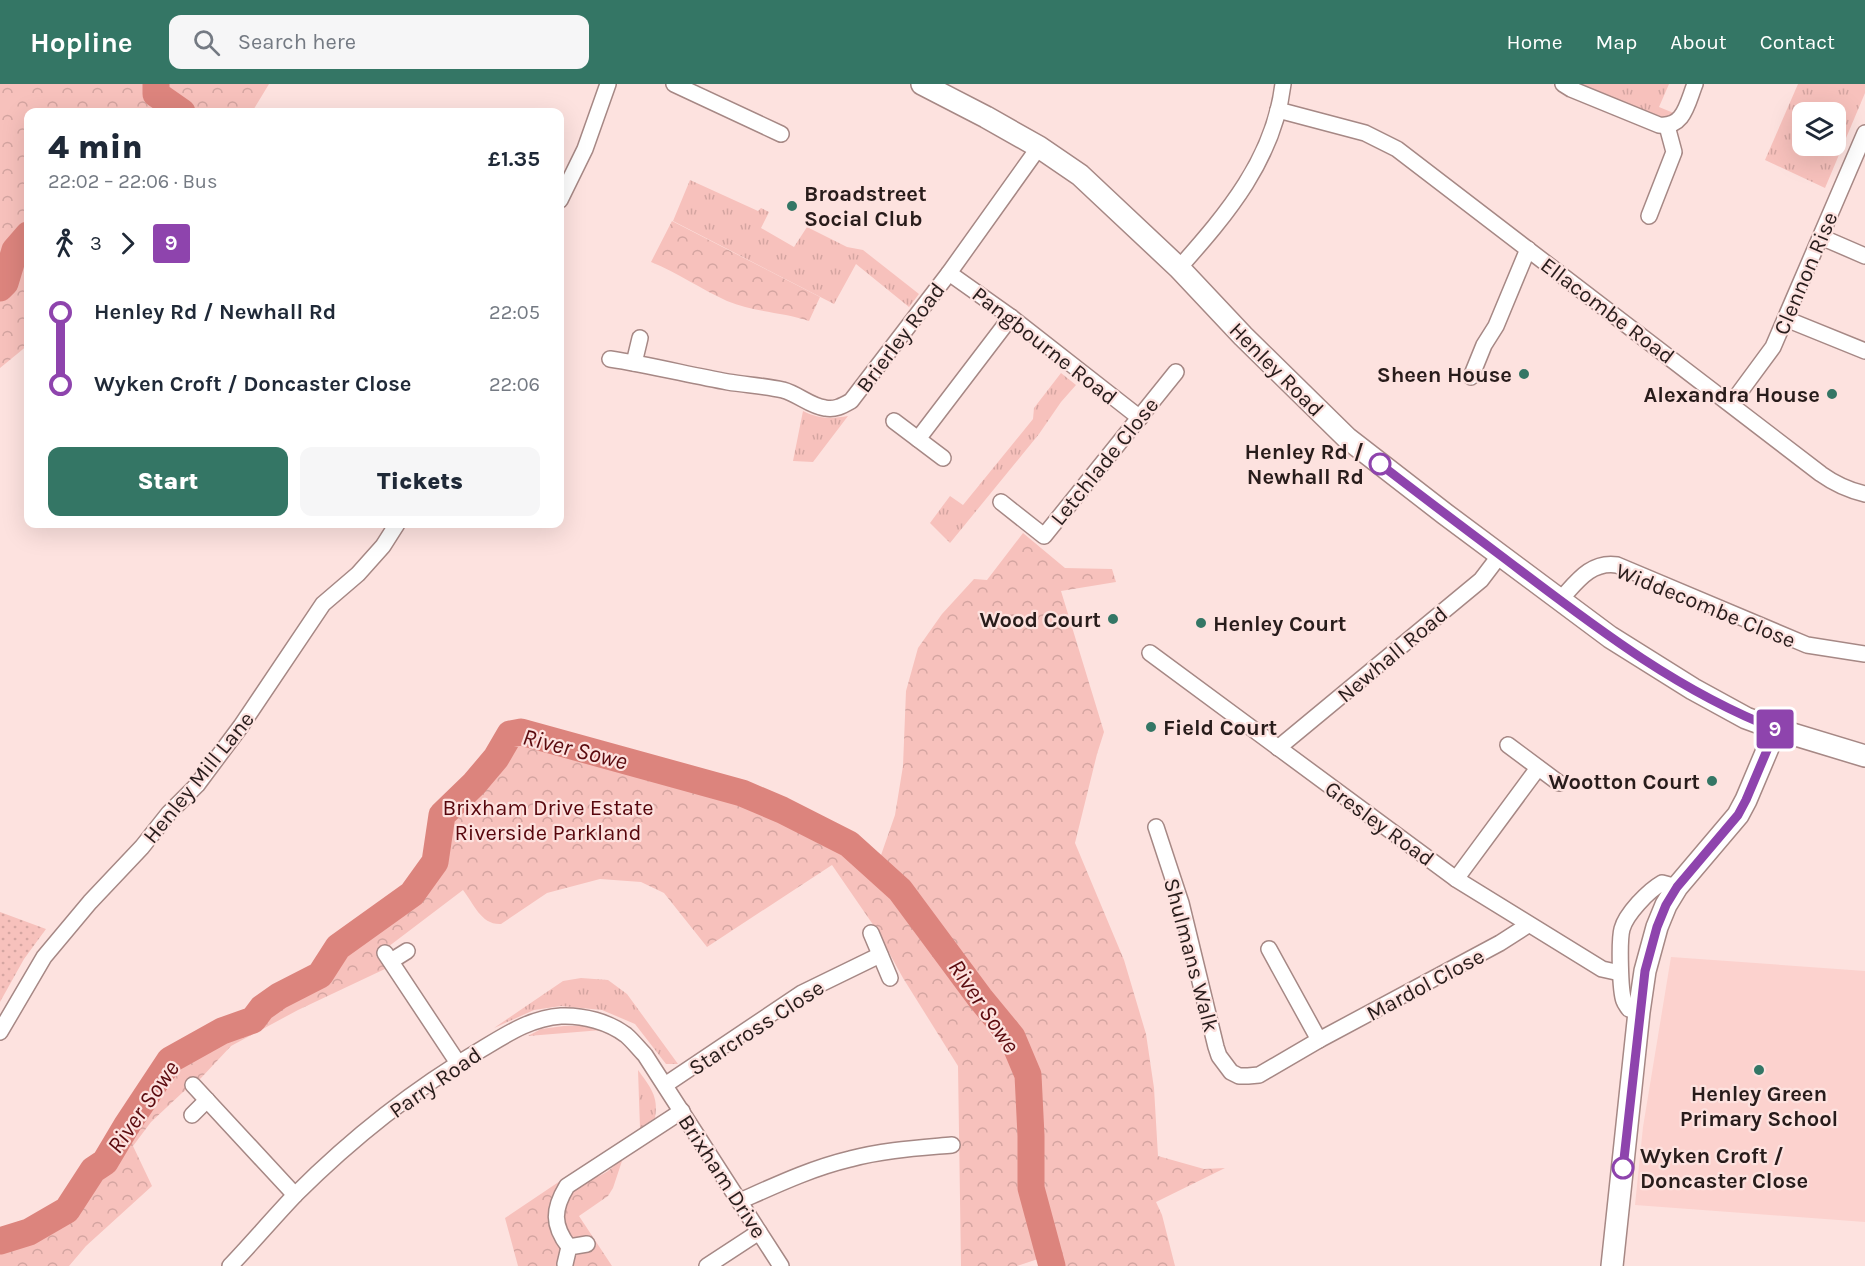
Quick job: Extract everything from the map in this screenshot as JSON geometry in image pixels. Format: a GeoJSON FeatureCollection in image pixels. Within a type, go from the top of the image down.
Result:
{"type":"FeatureCollection","features":[{"type":"Feature","properties":{"kind":"main road","name":"Henley Road"},"geometry":{"type":"LineString","coordinates":[[922,84],[1039,147],[1080,176],[1179,268],[1243,336],[1347,438],[1444,514],[1610,637],[1693,689],[1746,718],[1865,756]]}},
{"type":"Feature","properties":{"kind":"main road"},"geometry":{"type":"LineString","coordinates":[[1612,1266],[1639,1012],[1645,971],[1656,931],[1666,905],[1677,887],[1738,815],[1776,729]]}},
{"type":"Feature","properties":{"kind":"street"},"geometry":{"type":"LineString","coordinates":[[564,192],[585,149],[608,84]]}},
{"type":"Feature","properties":{"kind":"street"},"geometry":{"type":"LineString","coordinates":[[674,84],[781,134]]}},
{"type":"Feature","properties":{"kind":"street"},"geometry":{"type":"LineString","coordinates":[[1179,268],[1238,199],[1253,173],[1278,110],[1283,84]]}},
{"type":"Feature","properties":{"kind":"street"},"geometry":{"type":"LineString","coordinates":[[1563,84],[1659,125],[1667,126],[1674,124],[1680,118],[1695,84]]}},
{"type":"Feature","properties":{"kind":"street","name":"Ellacombe Road"},"geometry":{"type":"LineString","coordinates":[[1278,110],[1365,133],[1389,144],[1834,483],[1865,494]]}},
{"type":"Feature","properties":{"kind":"street"},"geometry":{"type":"LineString","coordinates":[[1649,216],[1674,152],[1667,126]]}},
{"type":"Feature","properties":{"kind":"street","name":"Clennon Rise"},"geometry":{"type":"LineString","coordinates":[[1731,404],[1768,354],[1786,319],[1864,136]]}},
{"type":"Feature","properties":{"kind":"street","name":"Brierley Road"},"geometry":{"type":"LineString","coordinates":[[610,359],[776,389],[796,395],[820,407],[836,409],[851,401],[949,273],[1039,147]]}},
{"type":"Feature","properties":{"kind":"street"},"geometry":{"type":"LineString","coordinates":[[1821,237],[1865,256]]}},
{"type":"Feature","properties":{"kind":"street","name":"Ellacombe Road"},"geometry":{"type":"LineString","coordinates":[[1471,377],[1484,345],[1496,326],[1528,249]]}},
{"type":"Feature","properties":{"kind":"street","name":"Pangbourne Road"},"geometry":{"type":"LineString","coordinates":[[949,273],[1011,317],[1140,418]]}},
{"type":"Feature","properties":{"kind":"street"},"geometry":{"type":"LineString","coordinates":[[918,439],[1011,317]]}},
{"type":"Feature","properties":{"kind":"street"},"geometry":{"type":"LineString","coordinates":[[1786,319],[1865,351]]}},
{"type":"Feature","properties":{"kind":"street"},"geometry":{"type":"LineString","coordinates":[[634,363],[640,338]]}},
{"type":"Feature","properties":{"kind":"street","name":"Letchlade Close"},"geometry":{"type":"LineString","coordinates":[[1001,502],[1044,536],[1176,372]]}},
{"type":"Feature","properties":{"kind":"street"},"geometry":{"type":"LineString","coordinates":[[894,421],[943,458]]}},
{"type":"Feature","properties":{"kind":"street","name":"Henley Mill Lane"},"geometry":{"type":"LineString","coordinates":[[0,1032],[44,957],[90,902],[142,848],[169,813],[193,790],[242,726],[323,604],[358,574],[383,546],[394,528]]}},
{"type":"Feature","properties":{"kind":"street","name":"Newhall Road"},"geometry":{"type":"LineString","coordinates":[[1278,748],[1481,580],[1500,555]]}},
{"type":"Feature","properties":{"kind":"street","name":"Widdecombe Close"},"geometry":{"type":"LineString","coordinates":[[1560,600],[1588,570],[1612,564],[1807,645],[1865,654]]}},
{"type":"Feature","properties":{"kind":"street","name":"Gresley Road"},"geometry":{"type":"LineString","coordinates":[[1150,653],[1456,879],[1602,969],[1620,974]]}},
{"type":"Feature","properties":{"kind":"street"},"geometry":{"type":"LineString","coordinates":[[1508,746],[1559,783]]}},
{"type":"Feature","properties":{"kind":"street"},"geometry":{"type":"LineString","coordinates":[[1456,879],[1538,768]]}},
{"type":"Feature","properties":{"kind":"street","name":"Shulmans Walk"},"geometry":{"type":"LineString","coordinates":[[1156,827],[1181,903],[1219,1056],[1231,1072],[1239,1076]]}},
{"type":"Feature","properties":{"kind":"street"},"geometry":{"type":"LineString","coordinates":[[1639,1012],[1629,1009],[1623,1000],[1620,974],[1621,930],[1627,919],[1653,888],[1662,883],[1677,887]]}},
{"type":"Feature","properties":{"kind":"street","name":"Mardol Close"},"geometry":{"type":"LineString","coordinates":[[1239,1076],[1258,1075],[1500,943],[1528,924]]}},
{"type":"Feature","properties":{"kind":"street"},"geometry":{"type":"LineString","coordinates":[[871,933],[890,978]]}},
{"type":"Feature","properties":{"kind":"street"},"geometry":{"type":"LineString","coordinates":[[1269,949],[1319,1040]]}},
{"type":"Feature","properties":{"kind":"street"},"geometry":{"type":"LineString","coordinates":[[407,951],[388,957],[458,1063]]}},
{"type":"Feature","properties":{"kind":"street","name":"Starcross Close"},"geometry":{"type":"LineString","coordinates":[[665,1085],[802,993],[880,955]]}},
{"type":"Feature","properties":{"kind":"street","name":"Parry Road"},"geometry":{"type":"LineString","coordinates":[[230,1266],[295,1195],[418,1090],[458,1063],[516,1029],[535,1021],[561,1016],[608,1024],[627,1035],[645,1055],[665,1085]]}},
{"type":"Feature","properties":{"kind":"street"},"geometry":{"type":"LineString","coordinates":[[193,1085],[295,1195]]}},
{"type":"Feature","properties":{"kind":"street","name":"Brixham Drive"},"geometry":{"type":"LineString","coordinates":[[665,1085],[781,1266]]}},
{"type":"Feature","properties":{"kind":"street"},"geometry":{"type":"LineString","coordinates":[[192,1115],[207,1100]]}},
{"type":"Feature","properties":{"kind":"street"},"geometry":{"type":"LineString","coordinates":[[569,1247],[561,1236],[555,1218],[558,1202],[567,1186],[682,1111]]}},
{"type":"Feature","properties":{"kind":"street"},"geometry":{"type":"LineString","coordinates":[[741,1201],[798,1176],[851,1158],[952,1145]]}},
{"type":"Feature","properties":{"kind":"street"},"geometry":{"type":"LineString","coordinates":[[707,1266],[759,1232]]}},
{"type":"Feature","properties":{"kind":"street"},"geometry":{"type":"LineString","coordinates":[[569,1247],[587,1244]]}},
{"type":"Feature","properties":{"kind":"street"},"geometry":{"type":"LineString","coordinates":[[565,1263],[569,1247]]}},
{"type":"Feature","properties":{"kind":"shaded area","name":"Henley Green Primary School"},"geometry":{"type":"Polygon","coordinates":[[[1671,957],[1865,971],[1865,1222],[1635,1205],[1643,1127],[1671,957]]]}},
{"type":"Feature","properties":{"kind":"green space"},"geometry":{"type":"Polygon","coordinates":[[[0,84],[269,84],[254,108],[24,108],[24,348],[0,368],[0,84]]]}},
{"type":"Feature","properties":{"kind":"green space"},"geometry":{"type":"Polygon","coordinates":[[[1573,84],[1669,84],[1659,107],[1676,114],[1664,121],[1573,84]]]}},
{"type":"Feature","properties":{"kind":"green space"},"geometry":{"type":"Polygon","coordinates":[[[1798,84],[1865,84],[1865,93],[1846,138],[1846,102],[1792,102],[1792,156],[1838,156],[1825,188],[1765,160],[1798,84]]]}},
{"type":"Feature","properties":{"kind":"green space"},"geometry":{"type":"Polygon","coordinates":[[[690,180],[758,211],[761,208],[769,212],[761,228],[794,247],[807,227],[847,247],[863,250],[919,294],[909,307],[856,264],[834,304],[673,221],[690,180]]]}},
{"type":"Feature","properties":{"kind":"green space"},"geometry":{"type":"Polygon","coordinates":[[[672,221],[820,297],[809,321],[747,308],[727,301],[651,262],[672,221]]]}},
{"type":"Feature","properties":{"kind":"green space"},"geometry":{"type":"Polygon","coordinates":[[[1061,373],[1076,385],[950,543],[930,523],[950,496],[963,505],[1033,419],[1034,408],[1061,373]]]}},
{"type":"Feature","properties":{"kind":"green space"},"geometry":{"type":"Polygon","coordinates":[[[803,411],[825,418],[848,416],[813,462],[793,461],[803,411]]]}},
{"type":"Feature","properties":{"kind":"green space"},"geometry":{"type":"Polygon","coordinates":[[[1023,533],[1065,568],[1112,569],[1116,582],[1061,591],[1104,732],[1075,843],[1124,960],[1146,1034],[1154,1088],[1158,1156],[1204,1169],[1225,1168],[1156,1202],[1162,1215],[1175,1266],[1064,1266],[1060,1248],[1047,1225],[1037,1187],[1039,1118],[1037,1074],[1019,1031],[940,926],[921,906],[907,885],[880,858],[895,815],[903,766],[906,691],[918,648],[942,614],[974,579],[987,580],[1023,533]]]}},
{"type":"Feature","properties":{"kind":"green space","name":"Brixham Drive Estate Riverside Parkland"},"geometry":{"type":"Polygon","coordinates":[[[521,738],[716,790],[769,808],[799,822],[871,871],[902,904],[963,986],[989,1032],[1011,1051],[1022,1074],[1026,1109],[1025,1216],[1041,1258],[1017,1266],[961,1266],[958,1066],[903,978],[876,929],[832,865],[707,947],[664,893],[641,882],[600,879],[547,893],[501,924],[488,921],[483,917],[463,890],[376,956],[387,968],[298,1010],[231,1046],[201,1078],[151,1122],[133,1146],[152,1186],[86,1246],[69,1266],[0,1266],[0,1247],[30,1236],[67,1218],[74,1211],[91,1185],[94,1174],[108,1165],[131,1125],[166,1074],[176,1064],[211,1043],[259,1023],[269,1008],[279,1001],[294,996],[323,977],[342,950],[352,942],[372,932],[424,892],[439,873],[444,831],[449,818],[488,781],[513,739],[521,738]]]}},
{"type":"Feature","properties":{"kind":"green space"},"geometry":{"type":"Polygon","coordinates":[[[0,912],[46,929],[24,959],[0,1002],[0,912]]]}},
{"type":"Feature","properties":{"kind":"green space"},"geometry":{"type":"Polygon","coordinates":[[[581,978],[608,980],[627,994],[678,1064],[666,1064],[635,1024],[602,1010],[561,1006],[534,1010],[494,1028],[563,981],[581,978]]]}},
{"type":"Feature","properties":{"kind":"green space"},"geometry":{"type":"Polygon","coordinates":[[[584,1026],[602,1030],[528,1036],[541,1029],[584,1026]]]}},
{"type":"Feature","properties":{"kind":"green space"},"geometry":{"type":"Polygon","coordinates":[[[638,1070],[652,1092],[656,1104],[655,1118],[640,1128],[638,1070]]]}},
{"type":"Feature","properties":{"kind":"green space"},"geometry":{"type":"Polygon","coordinates":[[[624,1155],[608,1196],[579,1216],[612,1266],[518,1266],[505,1218],[575,1171],[582,1182],[607,1172],[624,1155]]]}},
{"type":"Feature","properties":{"kind":"waterway","name":"River Sowe"},"geometry":{"type":"LineString","coordinates":[[156,84],[156,94],[176,108]]}},
{"type":"Feature","properties":{"kind":"waterway","name":"River Sowe"},"geometry":{"type":"LineString","coordinates":[[0,288],[5,283],[15,250],[24,240]]}},
{"type":"Feature","properties":{"kind":"waterway","name":"River Sowe"},"geometry":{"type":"LineString","coordinates":[[0,1241],[29,1232],[67,1210],[93,1170],[105,1162],[170,1060],[222,1031],[253,1020],[262,1008],[279,996],[320,975],[338,947],[412,894],[435,862],[442,815],[474,784],[496,758],[510,734],[521,732],[742,793],[782,810],[849,844],[900,890],[980,998],[1012,1037],[1028,1075],[1031,1188],[1052,1266]]}},
{"type":"Feature","properties":{"kind":"bus line","name":"9"},"geometry":{"type":"LineString","coordinates":[[1380,464],[1610,637],[1693,689],[1746,718],[1776,729],[1738,815],[1677,887],[1657,927],[1645,971],[1639,1012],[1623,1168]]}},
{"type":"Feature","properties":{"kind":"place","name":"Broadstreet Social Club"},"geometry":{"type":"Point","coordinates":[792,206]}},
{"type":"Feature","properties":{"kind":"place","name":"Sheen House"},"geometry":{"type":"Point","coordinates":[1524,374]}},
{"type":"Feature","properties":{"kind":"place","name":"Alexandra House"},"geometry":{"type":"Point","coordinates":[1832,394]}},
{"type":"Feature","properties":{"kind":"place","name":"Henley Rd / Newhall Rd"},"geometry":{"type":"Point","coordinates":[1380,464]}},
{"type":"Feature","properties":{"kind":"place","name":"Wood Court"},"geometry":{"type":"Point","coordinates":[1113,619]}},
{"type":"Feature","properties":{"kind":"place","name":"Henley Court"},"geometry":{"type":"Point","coordinates":[1201,623]}},
{"type":"Feature","properties":{"kind":"place","name":"Field Court"},"geometry":{"type":"Point","coordinates":[1151,727]}},
{"type":"Feature","properties":{"kind":"place","name":"Wootton Court"},"geometry":{"type":"Point","coordinates":[1712,781]}},
{"type":"Feature","properties":{"kind":"place","name":"Henley Green Primary School"},"geometry":{"type":"Point","coordinates":[1759,1070]}},
{"type":"Feature","properties":{"kind":"place","name":"Wyken Croft / Doncaster Close"},"geometry":{"type":"Point","coordinates":[1623,1168]}}]}
